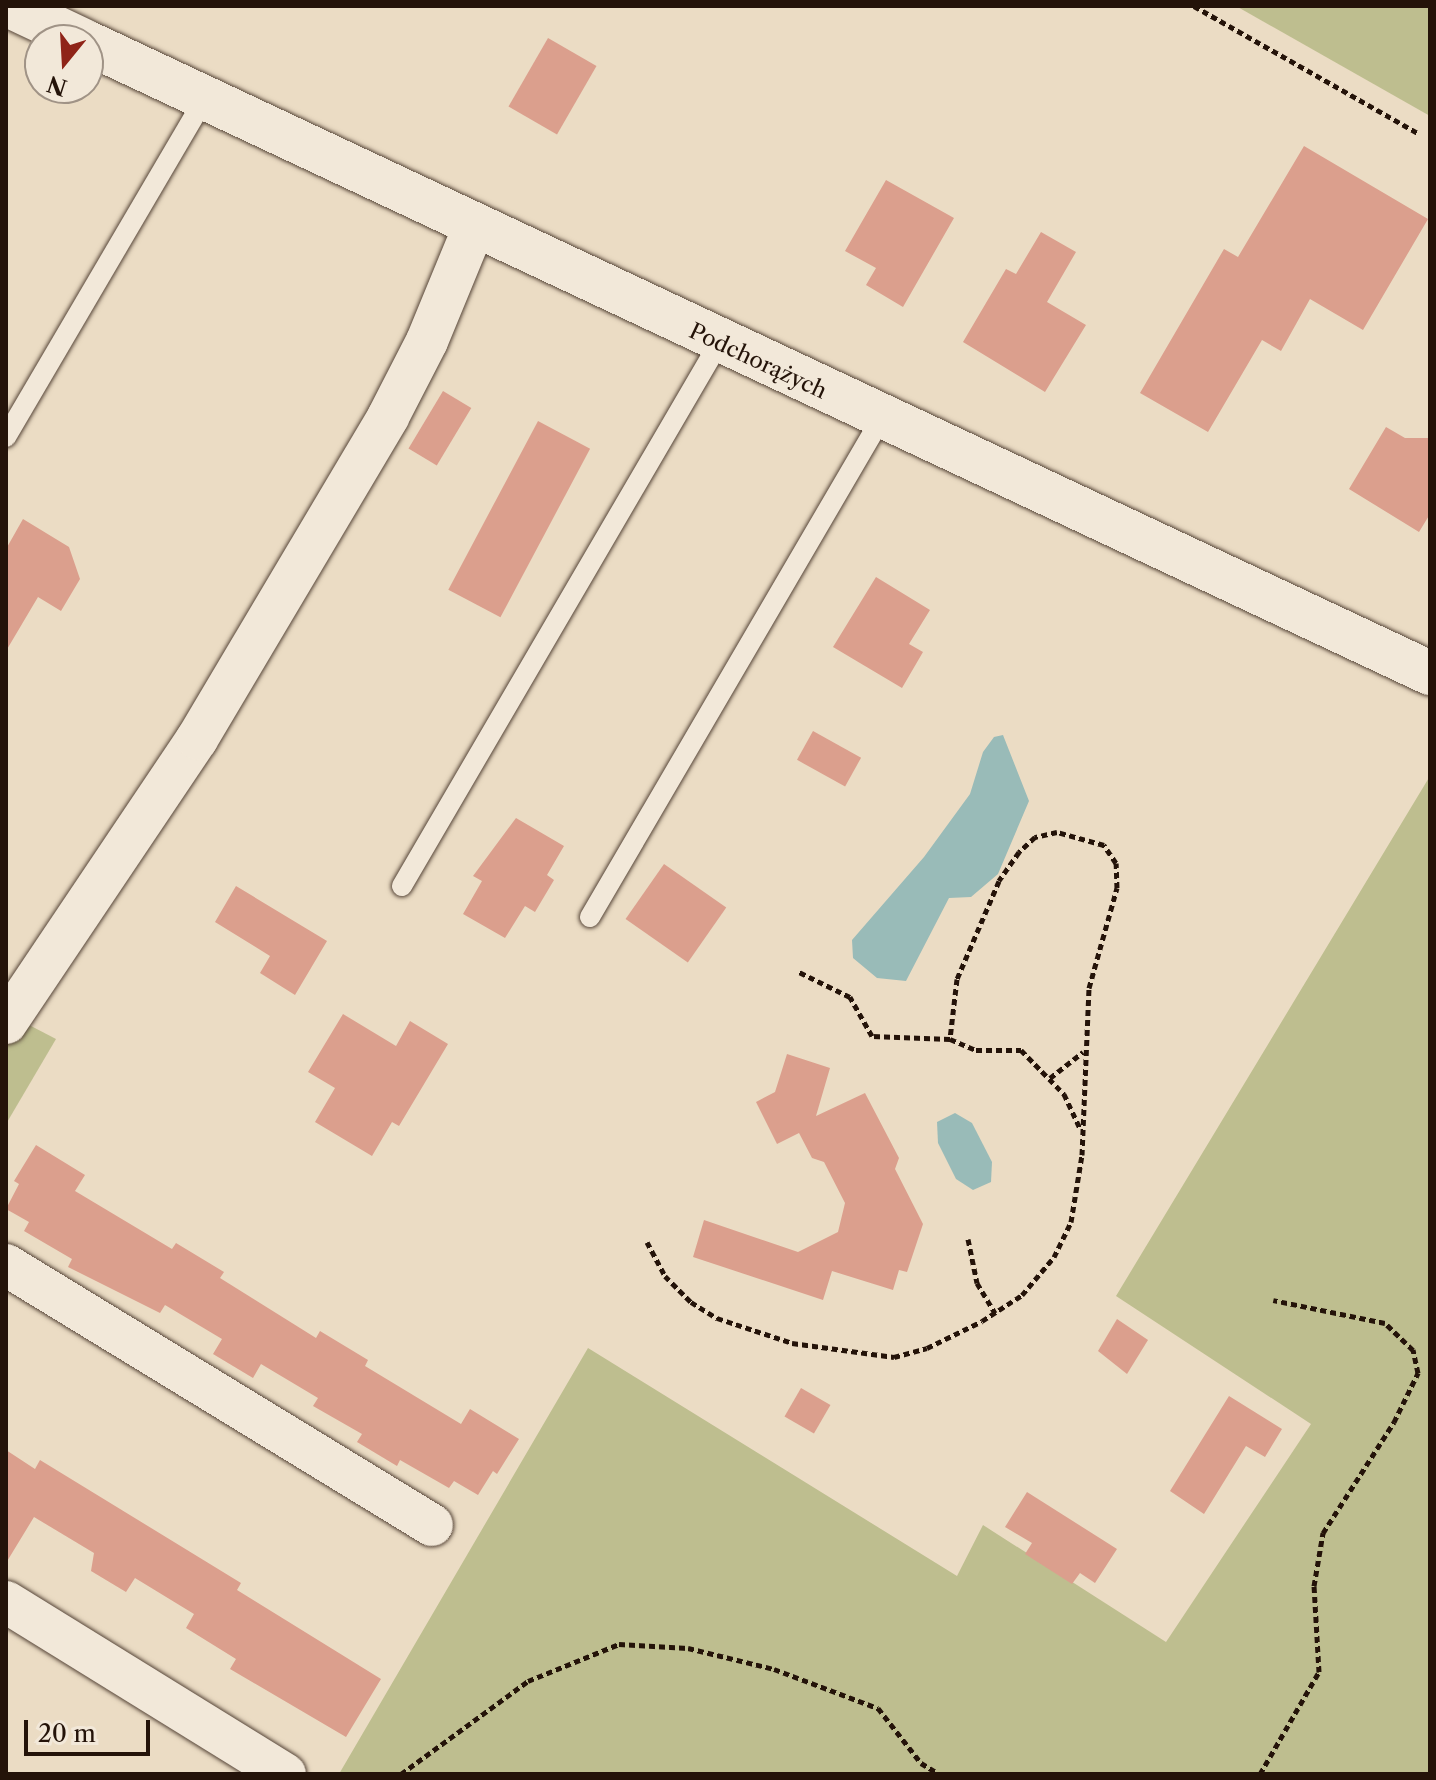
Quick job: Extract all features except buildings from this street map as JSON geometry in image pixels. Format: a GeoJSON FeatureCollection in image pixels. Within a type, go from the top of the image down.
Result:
{"type":"FeatureCollection","features":[{"type":"Feature","properties":{"kind":"street"},"geometry":{"type":"LineString","coordinates":[[10,6],[48,24]]}},
{"type":"Feature","properties":{"kind":"street","name":"Podchorążych"},"geometry":{"type":"LineString","coordinates":[[104,51],[719,343],[1430,673]]}},
{"type":"Feature","properties":{"kind":"street"},"geometry":{"type":"LineString","coordinates":[[6,1023],[197,739],[388,417],[427,341],[474,227]]}},
{"type":"Feature","properties":{"kind":"street"},"geometry":{"type":"LineString","coordinates":[[6,1265],[432,1525]]}},
{"type":"Feature","properties":{"kind":"street"},"geometry":{"type":"LineString","coordinates":[[6,1602],[285,1774]]}},
{"type":"Feature","properties":{"kind":"lane"},"geometry":{"type":"LineString","coordinates":[[6,437],[204,99]]}},
{"type":"Feature","properties":{"kind":"lane"},"geometry":{"type":"LineString","coordinates":[[402,886],[719,343]]}},
{"type":"Feature","properties":{"kind":"lane"},"geometry":{"type":"LineString","coordinates":[[590,917],[881,419]]}},
{"type":"Feature","properties":{"kind":"path"},"geometry":{"type":"LineString","coordinates":[[1194,6],[1418,133]]}},
{"type":"Feature","properties":{"kind":"path"},"geometry":{"type":"LineString","coordinates":[[647,1242],[665,1276],[691,1302],[717,1318],[792,1343],[894,1357],[927,1348],[995,1313],[1022,1295],[1054,1257],[1071,1222],[1082,1135],[1083,1051],[1089,988],[1117,888],[1116,863],[1104,845],[1057,832],[1035,837],[999,881],[957,979],[950,1039]]}},
{"type":"Feature","properties":{"kind":"path"},"geometry":{"type":"LineString","coordinates":[[797,971],[850,997],[872,1036],[928,1042],[950,1039],[976,1050],[1021,1050],[1050,1078],[1075,1112],[1082,1135]]}},
{"type":"Feature","properties":{"kind":"path"},"geometry":{"type":"LineString","coordinates":[[1050,1078],[1083,1051]]}},
{"type":"Feature","properties":{"kind":"path"},"geometry":{"type":"LineString","coordinates":[[968,1239],[977,1283],[995,1313]]}},
{"type":"Feature","properties":{"kind":"path"},"geometry":{"type":"LineString","coordinates":[[1260,1774],[1319,1672],[1314,1586],[1323,1533],[1394,1422],[1418,1373],[1413,1350],[1385,1323],[1273,1300]]}},
{"type":"Feature","properties":{"kind":"path"},"geometry":{"type":"LineString","coordinates":[[401,1774],[528,1681],[619,1644],[703,1651],[774,1669],[878,1708],[921,1763],[939,1774]]}},
{"type":"Feature","properties":{"kind":"green space"},"geometry":{"type":"Polygon","coordinates":[[[1236,6],[1430,6],[1430,116],[1236,6]]]}},
{"type":"Feature","properties":{"kind":"green space"},"geometry":{"type":"Polygon","coordinates":[[[1430,776],[1430,1774],[339,1774],[588,1348],[957,1576],[983,1525],[1166,1642],[1311,1424],[1116,1296],[1430,776]]]}},
{"type":"Feature","properties":{"kind":"green space"},"geometry":{"type":"Polygon","coordinates":[[[6,1013],[56,1039],[6,1124],[6,1013]]]}},
{"type":"Feature","properties":{"kind":"water"},"geometry":{"type":"Polygon","coordinates":[[[1003,735],[1029,801],[998,874],[971,897],[949,898],[906,981],[877,978],[853,958],[852,940],[924,857],[970,794],[983,752],[994,737],[1003,735]]]}},
{"type":"Feature","properties":{"kind":"water"},"geometry":{"type":"Polygon","coordinates":[[[955,1113],[972,1123],[992,1162],[991,1182],[973,1190],[956,1179],[938,1143],[937,1122],[955,1113]]]}}]}
